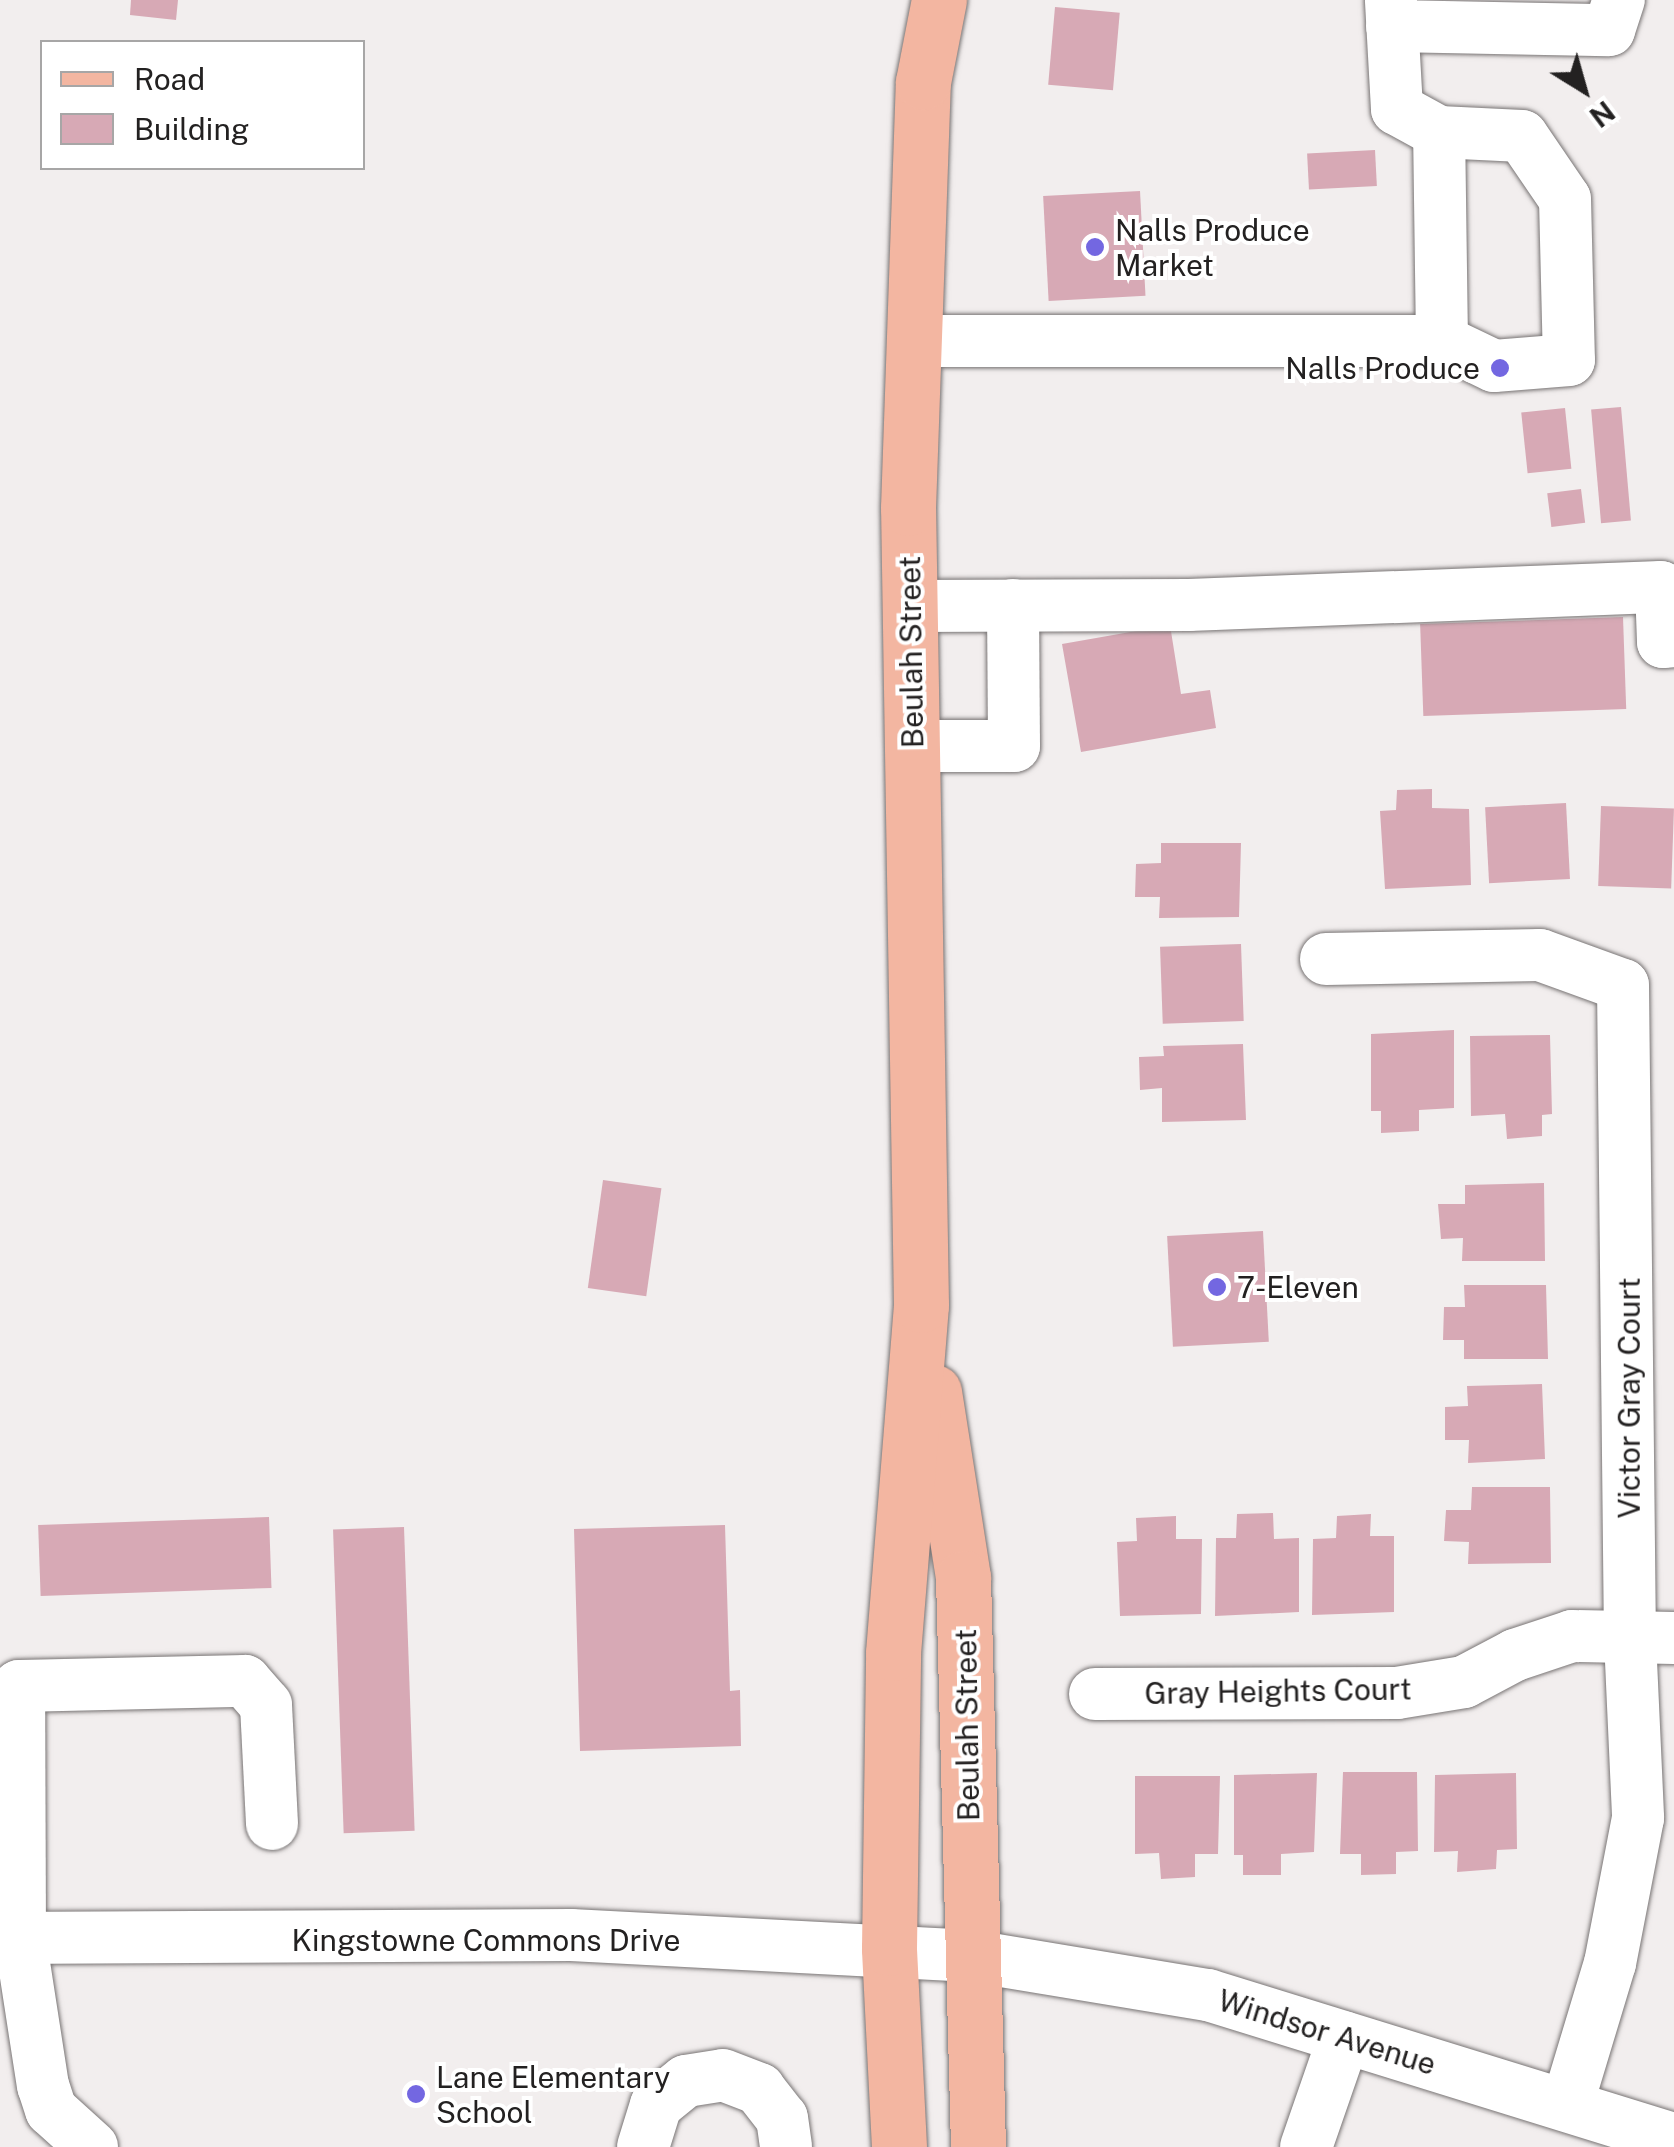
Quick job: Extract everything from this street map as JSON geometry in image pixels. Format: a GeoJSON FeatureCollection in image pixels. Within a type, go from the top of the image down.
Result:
{"type":"FeatureCollection","features":[{"type":"Feature","properties":{"kind":"main road","name":"Beulah Street"},"geometry":{"type":"LineString","coordinates":[[899,2147],[889,1948],[892,1653],[921,1306],[910,606],[914,341],[923,82],[938,0]]}},
{"type":"Feature","properties":{"kind":"main road","name":"Beulah Street"},"geometry":{"type":"LineString","coordinates":[[921,1306],[963,1578],[978,2147]]}},
{"type":"Feature","properties":{"kind":"street"},"geometry":{"type":"LineString","coordinates":[[914,341],[1442,341],[1494,366],[1568,360],[1565,198],[1522,136],[1438,132],[1397,109],[1392,13],[1609,30],[1619,0]]}},
{"type":"Feature","properties":{"kind":"street"},"geometry":{"type":"LineString","coordinates":[[1438,132],[1442,341]]}},
{"type":"Feature","properties":{"kind":"street"},"geometry":{"type":"LineString","coordinates":[[910,606],[1661,587],[1663,642],[1674,642]]}},
{"type":"Feature","properties":{"kind":"street"},"geometry":{"type":"LineString","coordinates":[[913,746],[1014,746],[1013,606]]}},
{"type":"Feature","properties":{"kind":"street","name":"Victor Gray Court"},"geometry":{"type":"LineString","coordinates":[[1326,959],[1540,955],[1624,985],[1653,1421],[1652,1639],[1638,1818],[1610,1962],[1566,2105]]}},
{"type":"Feature","properties":{"kind":"street","name":"Gray Heights Court"},"geometry":{"type":"LineString","coordinates":[[1095,1694],[1397,1693],[1464,1682],[1515,1654],[1572,1636],[1652,1639]]}},
{"type":"Feature","properties":{"kind":"street"},"geometry":{"type":"LineString","coordinates":[[92,2147],[51,2110],[10,1938],[10,1686],[245,1681],[266,1706],[272,1824]]}},
{"type":"Feature","properties":{"kind":"street","name":"Kingstowne Commons Drive"},"geometry":{"type":"LineString","coordinates":[[10,1938],[570,1935],[889,1948],[972,1956]]}},
{"type":"Feature","properties":{"kind":"street","name":"Windsor Avenue"},"geometry":{"type":"LineString","coordinates":[[972,1956],[1208,1996],[1674,2140]]}},
{"type":"Feature","properties":{"kind":"street"},"geometry":{"type":"LineString","coordinates":[[1306,2147],[1344,2037]]}},
{"type":"Feature","properties":{"kind":"street"},"geometry":{"type":"LineString","coordinates":[[643,2147],[656,2104],[686,2081],[723,2075],[759,2089],[782,2118],[786,2147]]}},
{"type":"Feature","properties":{"kind":"building"},"geometry":{"type":"Polygon","coordinates":[[[131,0],[178,0],[176,20],[130,15],[131,0]]]}},
{"type":"Feature","properties":{"kind":"building"},"geometry":{"type":"Polygon","coordinates":[[[1055,7],[1120,13],[1113,90],[1048,85],[1055,7]]]}},
{"type":"Feature","properties":{"kind":"building"},"geometry":{"type":"Polygon","coordinates":[[[1375,150],[1377,186],[1309,190],[1307,154],[1375,150]]]}},
{"type":"Feature","properties":{"kind":"building","name":"Nalls Produce Market"},"geometry":{"type":"Polygon","coordinates":[[[1140,191],[1145,296],[1049,301],[1043,196],[1140,191]]]}},
{"type":"Feature","properties":{"kind":"building"},"geometry":{"type":"Polygon","coordinates":[[[1621,407],[1631,521],[1601,523],[1591,410],[1621,407]]]}},
{"type":"Feature","properties":{"kind":"building"},"geometry":{"type":"Polygon","coordinates":[[[1565,408],[1571,469],[1528,473],[1521,413],[1565,408]]]}},
{"type":"Feature","properties":{"kind":"building"},"geometry":{"type":"Polygon","coordinates":[[[1581,489],[1585,523],[1551,527],[1547,493],[1581,489]]]}},
{"type":"Feature","properties":{"kind":"building"},"geometry":{"type":"Polygon","coordinates":[[[1623,617],[1626,709],[1423,716],[1420,624],[1623,617]]]}},
{"type":"Feature","properties":{"kind":"building"},"geometry":{"type":"Polygon","coordinates":[[[1170,625],[1181,694],[1210,690],[1216,728],[1081,752],[1062,644],[1170,625]]]}},
{"type":"Feature","properties":{"kind":"building"},"geometry":{"type":"Polygon","coordinates":[[[1432,789],[1432,808],[1469,809],[1471,885],[1385,889],[1380,811],[1396,810],[1397,790],[1432,789]]]}},
{"type":"Feature","properties":{"kind":"building"},"geometry":{"type":"Polygon","coordinates":[[[1566,803],[1570,879],[1489,883],[1485,807],[1566,803]]]}},
{"type":"Feature","properties":{"kind":"building"},"geometry":{"type":"Polygon","coordinates":[[[1601,806],[1674,809],[1671,888],[1598,886],[1601,806]]]}},
{"type":"Feature","properties":{"kind":"building"},"geometry":{"type":"Polygon","coordinates":[[[1161,843],[1241,843],[1239,917],[1159,918],[1160,897],[1135,897],[1136,864],[1161,863],[1161,843]]]}},
{"type":"Feature","properties":{"kind":"building"},"geometry":{"type":"Polygon","coordinates":[[[1241,944],[1244,1021],[1163,1024],[1160,947],[1241,944]]]}},
{"type":"Feature","properties":{"kind":"building"},"geometry":{"type":"Polygon","coordinates":[[[1454,1030],[1454,1108],[1419,1110],[1419,1131],[1381,1133],[1381,1111],[1371,1111],[1371,1034],[1454,1030]]]}},
{"type":"Feature","properties":{"kind":"building"},"geometry":{"type":"Polygon","coordinates":[[[1550,1035],[1552,1114],[1542,1115],[1542,1136],[1507,1139],[1505,1114],[1471,1116],[1470,1036],[1550,1035]]]}},
{"type":"Feature","properties":{"kind":"building"},"geometry":{"type":"Polygon","coordinates":[[[1243,1044],[1246,1120],[1162,1122],[1162,1088],[1140,1090],[1139,1057],[1164,1056],[1163,1046],[1243,1044]]]}},
{"type":"Feature","properties":{"kind":"building"},"geometry":{"type":"Polygon","coordinates":[[[603,1180],[661,1188],[646,1296],[588,1288],[603,1180]]]}},
{"type":"Feature","properties":{"kind":"building"},"geometry":{"type":"Polygon","coordinates":[[[1544,1183],[1545,1261],[1462,1261],[1463,1238],[1441,1239],[1438,1204],[1465,1204],[1465,1185],[1544,1183]]]}},
{"type":"Feature","properties":{"kind":"building","name":"7-Eleven"},"geometry":{"type":"Polygon","coordinates":[[[1263,1231],[1269,1342],[1173,1347],[1167,1236],[1263,1231]]]}},
{"type":"Feature","properties":{"kind":"building"},"geometry":{"type":"Polygon","coordinates":[[[1464,1285],[1546,1285],[1548,1359],[1464,1359],[1464,1340],[1443,1340],[1444,1307],[1465,1307],[1464,1285]]]}},
{"type":"Feature","properties":{"kind":"building"},"geometry":{"type":"Polygon","coordinates":[[[1542,1384],[1545,1459],[1468,1463],[1469,1440],[1445,1440],[1445,1407],[1468,1406],[1467,1386],[1542,1384]]]}},
{"type":"Feature","properties":{"kind":"building"},"geometry":{"type":"Polygon","coordinates":[[[1472,1487],[1550,1487],[1551,1563],[1468,1564],[1469,1542],[1444,1541],[1446,1510],[1471,1510],[1472,1487]]]}},
{"type":"Feature","properties":{"kind":"building"},"geometry":{"type":"Polygon","coordinates":[[[1273,1513],[1274,1539],[1299,1538],[1299,1612],[1215,1616],[1216,1538],[1236,1538],[1237,1514],[1273,1513]]]}},
{"type":"Feature","properties":{"kind":"building"},"geometry":{"type":"Polygon","coordinates":[[[1371,1514],[1370,1536],[1394,1536],[1394,1612],[1312,1615],[1313,1539],[1336,1538],[1337,1516],[1371,1514]]]}},
{"type":"Feature","properties":{"kind":"building"},"geometry":{"type":"Polygon","coordinates":[[[1176,1516],[1176,1539],[1202,1539],[1201,1614],[1120,1616],[1117,1542],[1137,1541],[1136,1518],[1176,1516]]]}},
{"type":"Feature","properties":{"kind":"building"},"geometry":{"type":"Polygon","coordinates":[[[269,1517],[271,1588],[41,1596],[38,1525],[269,1517]]]}},
{"type":"Feature","properties":{"kind":"building"},"geometry":{"type":"Polygon","coordinates":[[[725,1525],[730,1691],[740,1690],[741,1746],[580,1751],[574,1529],[725,1525]]]}},
{"type":"Feature","properties":{"kind":"building"},"geometry":{"type":"Polygon","coordinates":[[[404,1527],[415,1831],[344,1833],[333,1529],[404,1527]]]}},
{"type":"Feature","properties":{"kind":"building"},"geometry":{"type":"Polygon","coordinates":[[[1343,1772],[1417,1772],[1418,1851],[1396,1852],[1396,1874],[1361,1875],[1361,1854],[1340,1854],[1343,1772]]]}},
{"type":"Feature","properties":{"kind":"building"},"geometry":{"type":"Polygon","coordinates":[[[1317,1773],[1314,1852],[1281,1854],[1281,1875],[1243,1875],[1243,1855],[1234,1855],[1234,1775],[1317,1773]]]}},
{"type":"Feature","properties":{"kind":"building"},"geometry":{"type":"Polygon","coordinates":[[[1516,1773],[1517,1849],[1497,1850],[1496,1869],[1457,1872],[1458,1851],[1434,1852],[1435,1775],[1516,1773]]]}},
{"type":"Feature","properties":{"kind":"building"},"geometry":{"type":"Polygon","coordinates":[[[1135,1776],[1220,1776],[1218,1854],[1195,1854],[1195,1877],[1161,1879],[1159,1853],[1135,1854],[1135,1776]]]}},
{"type":"Feature","properties":{"kind":"place","name":"Nalls Produce Market"},"geometry":{"type":"Point","coordinates":[1095,247]}},
{"type":"Feature","properties":{"kind":"place","name":"Nalls Produce"},"geometry":{"type":"Point","coordinates":[1500,368]}},
{"type":"Feature","properties":{"kind":"place","name":"7-Eleven"},"geometry":{"type":"Point","coordinates":[1217,1287]}},
{"type":"Feature","properties":{"kind":"place","name":"Lane Elementary School"},"geometry":{"type":"Point","coordinates":[416,2094]}}]}
